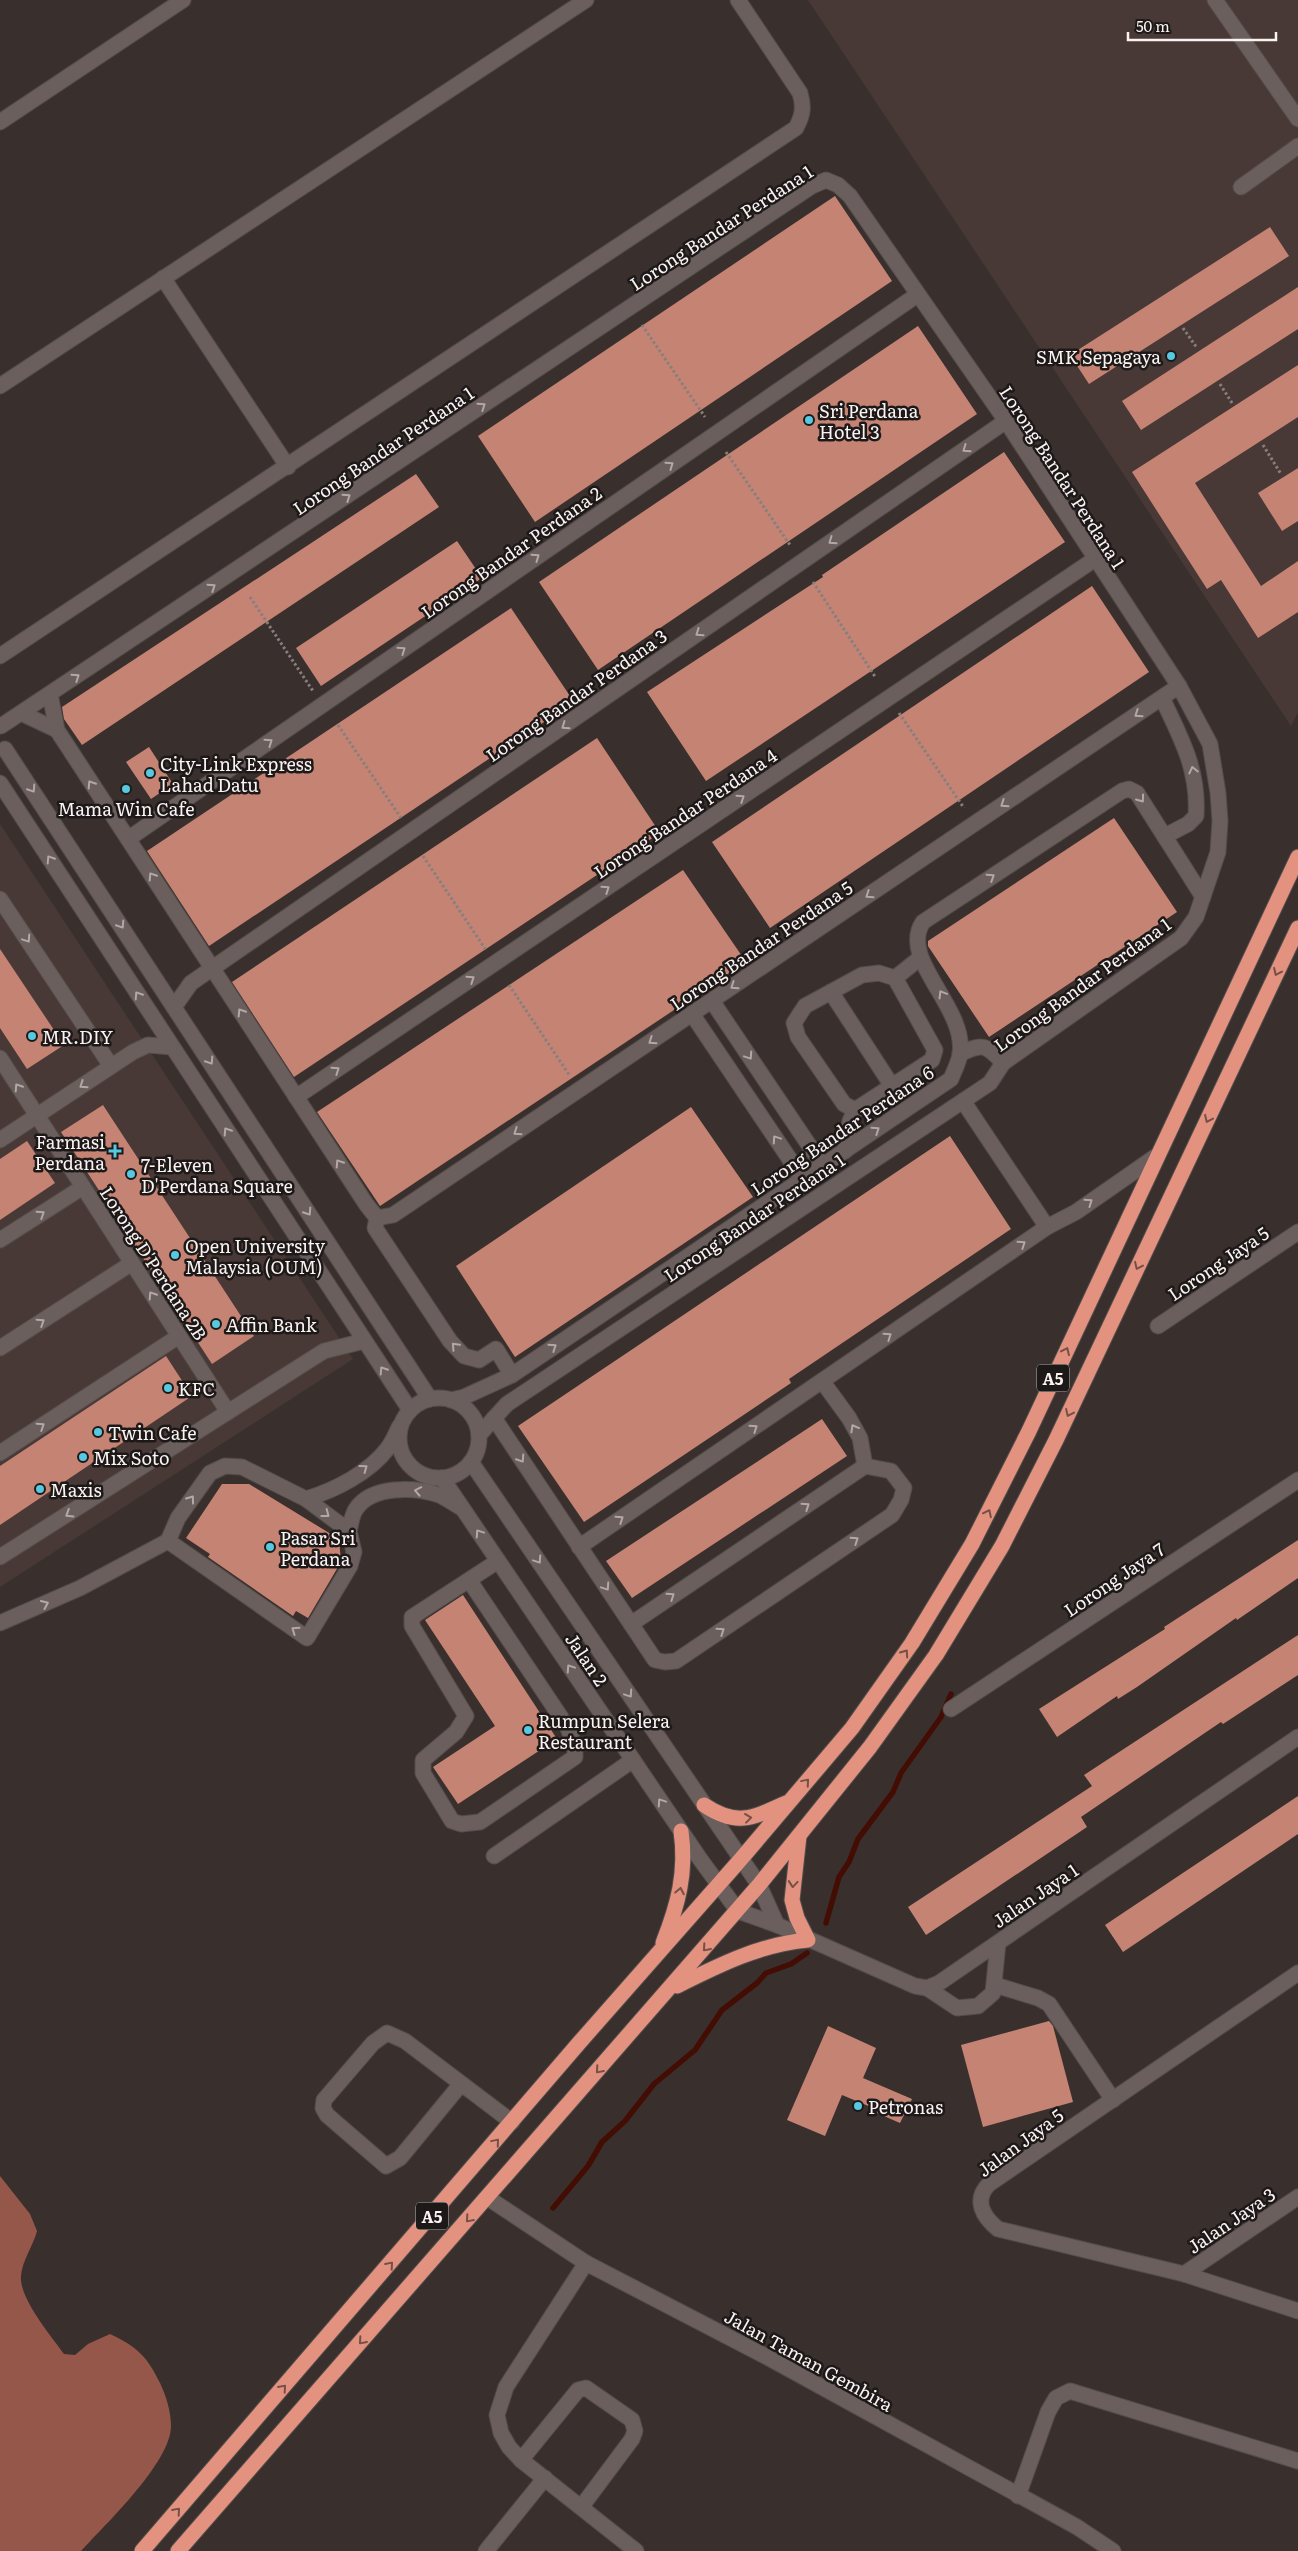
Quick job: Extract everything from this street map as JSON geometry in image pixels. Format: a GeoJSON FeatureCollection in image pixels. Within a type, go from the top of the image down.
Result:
{"type":"FeatureCollection","features":[{"type":"Feature","properties":{"kind":"highway","name":"A5"},"geometry":{"type":"LineString","coordinates":[[144,2549],[741,1860],[852,1728],[912,1643],[972,1544],[1029,1431],[1155,1157],[1298,857]]}},
{"type":"Feature","properties":{"kind":"highway","name":"A5"},"geometry":{"type":"LineString","coordinates":[[178,2551],[760,1885],[870,1747],[936,1655],[1002,1546],[1056,1440],[1298,928]]}},
{"type":"Feature","properties":{"kind":"highway"},"geometry":{"type":"LineString","coordinates":[[704,1805],[718,1814],[733,1819],[754,1818],[791,1800]]}},
{"type":"Feature","properties":{"kind":"highway"},"geometry":{"type":"LineString","coordinates":[[659,1953],[680,1894],[684,1854],[681,1831]]}},
{"type":"Feature","properties":{"kind":"highway"},"geometry":{"type":"LineString","coordinates":[[669,1990],[714,1967],[758,1950],[784,1942],[808,1940],[792,1900],[799,1835]]}},
{"type":"Feature","properties":{"kind":"street"},"geometry":{"type":"LineString","coordinates":[[0,122],[183,0]]}},
{"type":"Feature","properties":{"kind":"street"},"geometry":{"type":"LineString","coordinates":[[0,386],[586,0]]}},
{"type":"Feature","properties":{"kind":"street"},"geometry":{"type":"LineString","coordinates":[[0,656],[288,467],[796,128],[802,117],[804,106],[800,93],[738,0]]}},
{"type":"Feature","properties":{"kind":"street"},"geometry":{"type":"LineString","coordinates":[[1215,0],[1298,119]]}},
{"type":"Feature","properties":{"kind":"street"},"geometry":{"type":"LineString","coordinates":[[1241,186],[1298,146]]}},
{"type":"Feature","properties":{"kind":"street","name":"Lorong Bandar Perdana 1"},"geometry":{"type":"LineString","coordinates":[[0,726],[21,714],[804,192],[826,180],[838,185],[850,196],[1006,421],[1179,686],[1210,744],[1218,792],[1220,821],[1218,852],[1196,917],[1181,938],[1003,1063],[990,1083],[507,1404],[479,1435]]}},
{"type":"Feature","properties":{"kind":"street"},"geometry":{"type":"LineString","coordinates":[[163,278],[288,467]]}},
{"type":"Feature","properties":{"kind":"street","name":"Lorong Bandar Perdana 2"},"geometry":{"type":"LineString","coordinates":[[128,839],[917,295]]}},
{"type":"Feature","properties":{"kind":"street","name":"Lorong Bandar Perdana 3"},"geometry":{"type":"LineString","coordinates":[[174,1007],[191,983],[1006,421]]}},
{"type":"Feature","properties":{"kind":"street","name":"Lorong Bandar Perdana 4"},"geometry":{"type":"LineString","coordinates":[[296,1097],[1095,559]]}},
{"type":"Feature","properties":{"kind":"street","name":"Lorong Bandar Perdana 5"},"geometry":{"type":"LineString","coordinates":[[377,1218],[393,1215],[1179,686]]}},
{"type":"Feature","properties":{"kind":"street"},"geometry":{"type":"LineString","coordinates":[[50,694],[56,730],[377,1218],[375,1228],[450,1341],[464,1356],[479,1360],[496,1349],[512,1375]]}},
{"type":"Feature","properties":{"kind":"street"},"geometry":{"type":"LineString","coordinates":[[1162,698],[1192,764],[1198,794],[1196,816],[1188,824],[1165,836]]}},
{"type":"Feature","properties":{"kind":"street"},"geometry":{"type":"LineString","coordinates":[[21,714],[56,730]]}},
{"type":"Feature","properties":{"kind":"street"},"geometry":{"type":"LineString","coordinates":[[0,726],[6,740],[3,751],[174,1007],[430,1399]]}},
{"type":"Feature","properties":{"kind":"street"},"geometry":{"type":"LineString","coordinates":[[0,783],[410,1410]]}},
{"type":"Feature","properties":{"kind":"street","name":"Lorong Bandar Perdana 6"},"geometry":{"type":"LineString","coordinates":[[451,1400],[464,1397],[512,1375],[951,1079],[960,1054],[960,1039],[955,1017],[920,958],[916,942],[917,930],[923,922],[1122,791],[1129,789],[1137,793],[1203,897]]}},
{"type":"Feature","properties":{"kind":"street"},"geometry":{"type":"LineString","coordinates":[[0,899],[111,1066]]}},
{"type":"Feature","properties":{"kind":"street"},"geometry":{"type":"LineString","coordinates":[[895,978],[920,958]]}},
{"type":"Feature","properties":{"kind":"street"},"geometry":{"type":"LineString","coordinates":[[845,1151],[850,1121],[855,1110],[932,1060],[936,1050],[895,978],[879,973],[862,975],[805,1006],[794,1024],[798,1037],[844,1104],[855,1110]]}},
{"type":"Feature","properties":{"kind":"street"},"geometry":{"type":"LineString","coordinates":[[831,992],[892,1086]]}},
{"type":"Feature","properties":{"kind":"street"},"geometry":{"type":"LineString","coordinates":[[712,1001],[823,1166]]}},
{"type":"Feature","properties":{"kind":"street"},"geometry":{"type":"LineString","coordinates":[[692,1014],[803,1179]]}},
{"type":"Feature","properties":{"kind":"street"},"geometry":{"type":"LineString","coordinates":[[0,1140],[111,1066],[148,1045],[172,1047]]}},
{"type":"Feature","properties":{"kind":"street"},"geometry":{"type":"LineString","coordinates":[[960,1054],[976,1046],[985,1047],[1003,1063]]}},
{"type":"Feature","properties":{"kind":"street","name":"Lorong D'Perdana 2B"},"geometry":{"type":"LineString","coordinates":[[0,1058],[228,1412]]}},
{"type":"Feature","properties":{"kind":"street"},"geometry":{"type":"LineString","coordinates":[[963,1102],[1047,1227]]}},
{"type":"Feature","properties":{"kind":"street"},"geometry":{"type":"LineString","coordinates":[[579,1547],[1047,1227],[1076,1212],[1155,1157]]}},
{"type":"Feature","properties":{"kind":"street"},"geometry":{"type":"LineString","coordinates":[[0,1240],[83,1187]]}},
{"type":"Feature","properties":{"kind":"street","name":"Lorong Jaya 5"},"geometry":{"type":"LineString","coordinates":[[1158,1326],[1298,1232]]}},
{"type":"Feature","properties":{"kind":"street"},"geometry":{"type":"LineString","coordinates":[[0,1348],[132,1263]]}},
{"type":"Feature","properties":{"kind":"street"},"geometry":{"type":"LineString","coordinates":[[0,1453],[178,1336]]}},
{"type":"Feature","properties":{"kind":"street"},"geometry":{"type":"LineString","coordinates":[[0,1558],[324,1351],[364,1341]]}},
{"type":"Feature","properties":{"kind":"street"},"geometry":{"type":"LineString","coordinates":[[822,1381],[849,1418],[860,1438],[865,1466]]}},
{"type":"Feature","properties":{"kind":"street"},"geometry":{"type":"LineString","coordinates":[[306,1499],[332,1490],[368,1466],[388,1448],[400,1426],[410,1410],[419,1403],[430,1399],[451,1400],[462,1405],[470,1413],[479,1435],[476,1454],[471,1462],[458,1472],[442,1478],[423,1474],[407,1463],[401,1451],[399,1439],[400,1426]]}},
{"type":"Feature","properties":{"kind":"street"},"geometry":{"type":"LineString","coordinates":[[494,1418],[579,1547],[655,1660],[665,1662],[676,1661],[892,1515],[901,1500],[904,1488],[891,1471],[865,1466],[631,1624]]}},
{"type":"Feature","properties":{"kind":"street","name":"Jalan 2"},"geometry":{"type":"LineString","coordinates":[[471,1462],[741,1860],[760,1885],[777,1925]]}},
{"type":"Feature","properties":{"kind":"street"},"geometry":{"type":"LineString","coordinates":[[0,1623],[80,1588],[168,1541],[178,1518],[210,1473],[226,1466],[242,1467],[306,1499],[349,1531]]}},
{"type":"Feature","properties":{"kind":"street","name":"Jalan 2"},"geometry":{"type":"LineString","coordinates":[[442,1478],[681,1831],[738,1911]]}},
{"type":"Feature","properties":{"kind":"street","name":"Lorong Jaya 7"},"geometry":{"type":"LineString","coordinates":[[951,1710],[1298,1480]]}},
{"type":"Feature","properties":{"kind":"street"},"geometry":{"type":"LineString","coordinates":[[168,1541],[307,1638],[350,1566],[354,1552],[349,1531],[355,1509],[367,1498],[384,1492],[410,1490],[440,1495],[463,1509]]}},
{"type":"Feature","properties":{"kind":"street"},"geometry":{"type":"LineString","coordinates":[[469,1580],[568,1728],[575,1747],[575,1757],[480,1822],[461,1824],[452,1821],[423,1773],[423,1760],[456,1732],[466,1716],[412,1626],[412,1617],[498,1561]]}},
{"type":"Feature","properties":{"kind":"street","name":"Jalan Jaya 1"},"geometry":{"type":"LineString","coordinates":[[928,1988],[940,1983],[1298,1737]]}},
{"type":"Feature","properties":{"kind":"street"},"geometry":{"type":"LineString","coordinates":[[494,1856],[633,1760]]}},
{"type":"Feature","properties":{"kind":"street"},"geometry":{"type":"LineString","coordinates":[[738,1911],[777,1925],[916,1986],[928,1988],[957,2008],[978,2006],[993,1993],[998,1943]]}},
{"type":"Feature","properties":{"kind":"street","name":"Jalan Jaya 5"},"geometry":{"type":"LineString","coordinates":[[1298,1973],[990,2184],[982,2195],[980,2207],[986,2220],[998,2229],[1184,2274],[1298,2311]]}},
{"type":"Feature","properties":{"kind":"street"},"geometry":{"type":"LineString","coordinates":[[995,1985],[1038,1998],[1049,2004],[1113,2100]]}},
{"type":"Feature","properties":{"kind":"street"},"geometry":{"type":"LineString","coordinates":[[461,2084],[400,2158],[386,2166],[327,2115],[323,2108],[324,2100],[354,2064],[373,2043],[387,2033],[405,2040],[512,2122]]}},
{"type":"Feature","properties":{"kind":"street","name":"Jalan Jaya 3"},"geometry":{"type":"LineString","coordinates":[[1184,2274],[1298,2197]]}},
{"type":"Feature","properties":{"kind":"street","name":"Jalan Taman Gembira"},"geometry":{"type":"LineString","coordinates":[[488,2198],[586,2262],[767,2357],[1077,2527],[1113,2551]]}},
{"type":"Feature","properties":{"kind":"street"},"geometry":{"type":"LineString","coordinates":[[586,2262],[506,2387],[497,2415],[501,2434],[509,2448],[636,2551]]}},
{"type":"Feature","properties":{"kind":"street"},"geometry":{"type":"LineString","coordinates":[[522,2460],[578,2390],[586,2388],[632,2420],[635,2430],[632,2439],[582,2506]]}},
{"type":"Feature","properties":{"kind":"street"},"geometry":{"type":"LineString","coordinates":[[1018,2496],[1048,2412],[1056,2398],[1070,2391],[1298,2461]]}},
{"type":"Feature","properties":{"kind":"street"},"geometry":{"type":"LineString","coordinates":[[486,2551],[545,2478]]}},
{"type":"Feature","properties":{"kind":"path"},"geometry":{"type":"LineString","coordinates":[[642,325],[705,417]]}},
{"type":"Feature","properties":{"kind":"path"},"geometry":{"type":"LineString","coordinates":[[1183,328],[1197,348]]}},
{"type":"Feature","properties":{"kind":"path"},"geometry":{"type":"LineString","coordinates":[[1220,384],[1232,403]]}},
{"type":"Feature","properties":{"kind":"path"},"geometry":{"type":"LineString","coordinates":[[1263,445],[1281,474]]}},
{"type":"Feature","properties":{"kind":"path"},"geometry":{"type":"LineString","coordinates":[[726,452],[790,545]]}},
{"type":"Feature","properties":{"kind":"path"},"geometry":{"type":"LineString","coordinates":[[813,582],[876,678]]}},
{"type":"Feature","properties":{"kind":"path"},"geometry":{"type":"LineString","coordinates":[[250,597],[313,691]]}},
{"type":"Feature","properties":{"kind":"path"},"geometry":{"type":"LineString","coordinates":[[899,713],[964,808]]}},
{"type":"Feature","properties":{"kind":"path"},"geometry":{"type":"LineString","coordinates":[[338,725],[402,819]]}},
{"type":"Feature","properties":{"kind":"path"},"geometry":{"type":"LineString","coordinates":[[423,856],[486,950]]}},
{"type":"Feature","properties":{"kind":"path"},"geometry":{"type":"LineString","coordinates":[[509,985],[572,1080]]}},
{"type":"Feature","properties":{"kind":"shaded area","name":"SMK Sepagaya"},"geometry":{"type":"Polygon","coordinates":[[[808,0],[1298,0],[1298,712],[1291,726],[808,0]]]}},
{"type":"Feature","properties":{"kind":"shaded area"},"geometry":{"type":"Polygon","coordinates":[[[0,824],[353,1359],[0,1587],[0,824]]]}},
{"type":"Feature","properties":{"kind":"shaded area"},"geometry":{"type":"Polygon","coordinates":[[[0,2176],[30,2214],[37,2231],[23,2265],[21,2276],[25,2295],[44,2327],[64,2354],[75,2355],[88,2344],[110,2334],[127,2343],[140,2353],[150,2366],[162,2388],[169,2409],[171,2426],[168,2441],[160,2457],[135,2492],[81,2551],[0,2551],[0,2176]]]}},
{"type":"Feature","properties":{"kind":"building"},"geometry":{"type":"Polygon","coordinates":[[[835,196],[892,281],[535,522],[478,436],[835,196]]]}},
{"type":"Feature","properties":{"kind":"building"},"geometry":{"type":"Polygon","coordinates":[[[1270,227],[1289,256],[1089,384],[1070,355],[1270,227]]]}},
{"type":"Feature","properties":{"kind":"building"},"geometry":{"type":"Polygon","coordinates":[[[1298,287],[1298,329],[1141,430],[1122,401],[1298,287]]]}},
{"type":"Feature","properties":{"kind":"building"},"geometry":{"type":"Polygon","coordinates":[[[918,326],[977,414],[598,670],[539,582],[918,326]]]}},
{"type":"Feature","properties":{"kind":"building"},"geometry":{"type":"Polygon","coordinates":[[[1298,365],[1298,417],[1195,483],[1261,586],[1298,561],[1298,612],[1258,638],[1221,580],[1207,589],[1132,472],[1298,365]]]}},
{"type":"Feature","properties":{"kind":"building"},"geometry":{"type":"Polygon","coordinates":[[[1004,452],[1065,542],[706,781],[647,692],[823,577],[822,575],[1004,452]]]}},
{"type":"Feature","properties":{"kind":"building"},"geometry":{"type":"Polygon","coordinates":[[[1298,468],[1298,521],[1282,531],[1258,493],[1298,468]]]}},
{"type":"Feature","properties":{"kind":"building"},"geometry":{"type":"Polygon","coordinates":[[[416,474],[439,507],[82,745],[64,719],[62,707],[416,474]]]}},
{"type":"Feature","properties":{"kind":"building"},"geometry":{"type":"Polygon","coordinates":[[[457,541],[482,578],[321,686],[296,648],[457,541]]]}},
{"type":"Feature","properties":{"kind":"building"},"geometry":{"type":"Polygon","coordinates":[[[1092,586],[1149,672],[770,928],[712,842],[1092,586]]]}},
{"type":"Feature","properties":{"kind":"building"},"geometry":{"type":"Polygon","coordinates":[[[511,608],[574,702],[209,946],[147,851],[511,608]]]}},
{"type":"Feature","properties":{"kind":"building"},"geometry":{"type":"Polygon","coordinates":[[[597,738],[660,833],[294,1077],[232,982],[597,738]]]}},
{"type":"Feature","properties":{"kind":"building","name":"City-Link Express Lahad Datu"},"geometry":{"type":"Polygon","coordinates":[[[149,747],[173,784],[151,799],[126,762],[149,747]]]}},
{"type":"Feature","properties":{"kind":"building"},"geometry":{"type":"Polygon","coordinates":[[[1114,818],[1177,912],[989,1037],[928,946],[928,941],[1114,818]]]}},
{"type":"Feature","properties":{"kind":"building"},"geometry":{"type":"Polygon","coordinates":[[[683,870],[746,962],[380,1206],[317,1112],[683,870]]]}},
{"type":"Feature","properties":{"kind":"building","name":"MR.DIY"},"geometry":{"type":"Polygon","coordinates":[[[0,949],[64,1045],[27,1069],[0,1028],[0,949]]]}},
{"type":"Feature","properties":{"kind":"building"},"geometry":{"type":"Polygon","coordinates":[[[103,1105],[254,1336],[212,1364],[61,1132],[103,1105]]]}},
{"type":"Feature","properties":{"kind":"building"},"geometry":{"type":"Polygon","coordinates":[[[691,1107],[753,1197],[515,1357],[456,1266],[691,1107]]]}},
{"type":"Feature","properties":{"kind":"building"},"geometry":{"type":"Polygon","coordinates":[[[950,1136],[1011,1229],[789,1379],[791,1383],[584,1522],[518,1426],[950,1136]]]}},
{"type":"Feature","properties":{"kind":"building"},"geometry":{"type":"Polygon","coordinates":[[[27,1141],[55,1183],[0,1220],[0,1159],[27,1141]]]}},
{"type":"Feature","properties":{"kind":"building"},"geometry":{"type":"Polygon","coordinates":[[[166,1356],[192,1396],[0,1525],[0,1466],[166,1356]]]}},
{"type":"Feature","properties":{"kind":"building"},"geometry":{"type":"Polygon","coordinates":[[[822,1419],[847,1456],[632,1598],[606,1561],[822,1419]]]}},
{"type":"Feature","properties":{"kind":"building","name":"Pasar Sri Perdana"},"geometry":{"type":"Polygon","coordinates":[[[222,1484],[249,1484],[339,1539],[341,1562],[308,1618],[296,1611],[293,1616],[208,1557],[210,1554],[186,1538],[222,1484]]]}},
{"type":"Feature","properties":{"kind":"building"},"geometry":{"type":"Polygon","coordinates":[[[1298,1540],[1298,1578],[1237,1620],[1236,1618],[1137,1687],[1118,1699],[1117,1696],[1057,1737],[1039,1709],[1165,1629],[1164,1627],[1298,1540]]]}},
{"type":"Feature","properties":{"kind":"building"},"geometry":{"type":"Polygon","coordinates":[[[463,1595],[557,1739],[458,1804],[433,1767],[495,1726],[425,1620],[463,1595]]]}},
{"type":"Feature","properties":{"kind":"building"},"geometry":{"type":"Polygon","coordinates":[[[1298,1635],[1298,1675],[1223,1724],[1221,1722],[1081,1817],[1087,1827],[926,1935],[908,1907],[1092,1786],[1084,1775],[1298,1635]]]}},
{"type":"Feature","properties":{"kind":"building"},"geometry":{"type":"Polygon","coordinates":[[[1298,1796],[1298,1834],[1123,1952],[1105,1925],[1298,1796]]]}},
{"type":"Feature","properties":{"kind":"building"},"geometry":{"type":"Polygon","coordinates":[[[1049,2021],[1053,2026],[1073,2102],[983,2127],[961,2045],[1049,2021]]]}},
{"type":"Feature","properties":{"kind":"building"},"geometry":{"type":"Polygon","coordinates":[[[828,2026],[876,2048],[863,2078],[912,2099],[900,2123],[877,2113],[878,2110],[842,2095],[825,2136],[787,2120],[828,2026]]]}},
{"type":"Feature","properties":{"kind":"waterway"},"geometry":{"type":"LineString","coordinates":[[826,1923],[839,1877],[849,1862],[858,1839],[893,1792],[901,1773],[941,1717],[951,1694]]}},
{"type":"Feature","properties":{"kind":"waterway"},"geometry":{"type":"LineString","coordinates":[[553,2208],[588,2166],[602,2142],[625,2121],[654,2084],[695,2050],[722,2010],[757,1983],[766,1973],[791,1964],[807,1953]]}},
{"type":"Feature","properties":{"kind":"place","name":"SMK Sepagaya"},"geometry":{"type":"Point","coordinates":[1171,356]}},
{"type":"Feature","properties":{"kind":"place","name":"Sri Perdana Hotel 3"},"geometry":{"type":"Point","coordinates":[809,420]}},
{"type":"Feature","properties":{"kind":"place","name":"City-Link Express Lahad Datu"},"geometry":{"type":"Point","coordinates":[150,773]}},
{"type":"Feature","properties":{"kind":"place","name":"Mama Win Cafe"},"geometry":{"type":"Point","coordinates":[126,789]}},
{"type":"Feature","properties":{"kind":"place","name":"MR.DIY"},"geometry":{"type":"Point","coordinates":[32,1036]}},
{"type":"Feature","properties":{"kind":"place","name":"Farmasi Perdana"},"geometry":{"type":"Point","coordinates":[115,1151]}},
{"type":"Feature","properties":{"kind":"place","name":"7-Eleven D'Perdana Square"},"geometry":{"type":"Point","coordinates":[131,1174]}},
{"type":"Feature","properties":{"kind":"place","name":"Open University Malaysia (OUM)"},"geometry":{"type":"Point","coordinates":[175,1255]}},
{"type":"Feature","properties":{"kind":"place","name":"Affin Bank"},"geometry":{"type":"Point","coordinates":[216,1324]}},
{"type":"Feature","properties":{"kind":"place","name":"KFC"},"geometry":{"type":"Point","coordinates":[168,1388]}},
{"type":"Feature","properties":{"kind":"place","name":"Twin Cafe"},"geometry":{"type":"Point","coordinates":[98,1432]}},
{"type":"Feature","properties":{"kind":"place","name":"Mix Soto"},"geometry":{"type":"Point","coordinates":[83,1457]}},
{"type":"Feature","properties":{"kind":"place","name":"Maxis"},"geometry":{"type":"Point","coordinates":[40,1489]}},
{"type":"Feature","properties":{"kind":"place","name":"Pasar Sri Perdana"},"geometry":{"type":"Point","coordinates":[270,1547]}},
{"type":"Feature","properties":{"kind":"place","name":"Rumpun Selera Restaurant"},"geometry":{"type":"Point","coordinates":[528,1730]}},
{"type":"Feature","properties":{"kind":"place","name":"Petronas"},"geometry":{"type":"Point","coordinates":[858,2106]}}]}
